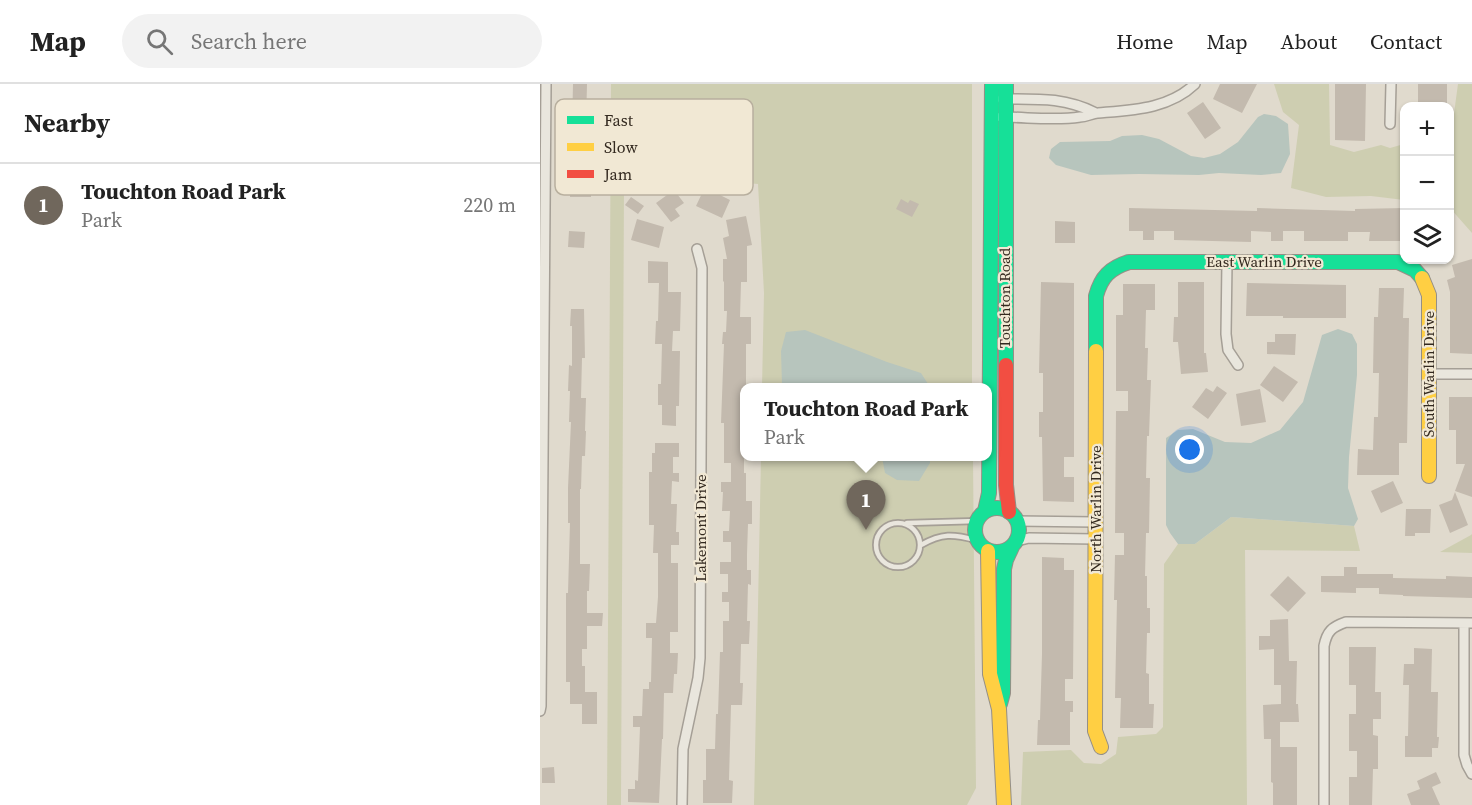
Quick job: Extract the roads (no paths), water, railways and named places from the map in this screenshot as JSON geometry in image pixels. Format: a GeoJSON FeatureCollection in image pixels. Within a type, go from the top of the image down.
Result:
{"type":"FeatureCollection","features":[{"type":"Feature","properties":{"kind":"street"},"geometry":{"type":"LineString","coordinates":[[540,711],[542,166],[546,84]]}},
{"type":"Feature","properties":{"kind":"street","name":"Touchton Road"},"geometry":{"type":"LineString","coordinates":[[992,84],[999,99],[1005,473],[1007,499],[1019,531],[1004,569],[1003,693],[999,709]]}},
{"type":"Feature","properties":{"kind":"street","name":"Touchton Road"},"geometry":{"type":"LineString","coordinates":[[999,99],[1006,84]]}},
{"type":"Feature","properties":{"kind":"street"},"geometry":{"type":"LineString","coordinates":[[999,117],[1081,117],[1155,106],[1174,99],[1195,84]]}},
{"type":"Feature","properties":{"kind":"street"},"geometry":{"type":"LineString","coordinates":[[1390,124],[1391,84]]}},
{"type":"Feature","properties":{"kind":"street"},"geometry":{"type":"LineString","coordinates":[[999,99],[1059,100],[1081,105],[1096,113]]}},
{"type":"Feature","properties":{"kind":"street"},"geometry":{"type":"LineString","coordinates":[[1059,100],[1059,118]]}},
{"type":"Feature","properties":{"kind":"street","name":"Touchton Road"},"geometry":{"type":"LineString","coordinates":[[992,383],[999,117]]}},
{"type":"Feature","properties":{"kind":"street","name":"Lakemont Drive"},"geometry":{"type":"LineString","coordinates":[[682,805],[683,749],[700,658],[702,268],[697,249]]}},
{"type":"Feature","properties":{"kind":"street","name":"East Warlin Drive"},"geometry":{"type":"LineString","coordinates":[[1107,272],[1116,265],[1129,261],[1398,262],[1410,266],[1421,274]]}},
{"type":"Feature","properties":{"kind":"street"},"geometry":{"type":"LineString","coordinates":[[1227,262],[1226,334],[1228,350],[1238,364]]}},
{"type":"Feature","properties":{"kind":"street","name":"North Warlin Drive"},"geometry":{"type":"LineString","coordinates":[[1101,747],[1095,731],[1096,296],[1099,284],[1107,272]]}},
{"type":"Feature","properties":{"kind":"street","name":"South Warlin Drive"},"geometry":{"type":"LineString","coordinates":[[1421,274],[1429,295],[1429,476]]}},
{"type":"Feature","properties":{"kind":"street"},"geometry":{"type":"LineString","coordinates":[[1429,374],[1472,374]]}},
{"type":"Feature","properties":{"kind":"street","name":"Touchton Road"},"geometry":{"type":"LineString","coordinates":[[976,540],[974,532],[989,493],[990,461]]}},
{"type":"Feature","properties":{"kind":"street"},"geometry":{"type":"LineString","coordinates":[[981,516],[993,508],[1002,508],[1013,516],[1056,521],[1095,522]]}},
{"type":"Feature","properties":{"kind":"street"},"geometry":{"type":"LineString","coordinates":[[1055,538],[1056,521]]}},
{"type":"Feature","properties":{"kind":"street"},"geometry":{"type":"LineString","coordinates":[[976,540],[988,551],[1001,553],[1029,538],[1095,539]]}},
{"type":"Feature","properties":{"kind":"street","name":"Touchton Road"},"geometry":{"type":"LineString","coordinates":[[988,551],[990,674],[999,709],[1004,805]]}},
{"type":"Feature","properties":{"kind":"street"},"geometry":{"type":"LineString","coordinates":[[1324,805],[1324,646],[1330,630],[1346,622],[1468,623],[1464,755],[1472,774]]}},
{"type":"Feature","properties":{"kind":"lane"},"geometry":{"type":"LineString","coordinates":[[905,523],[917,532],[921,545],[916,559],[897,567],[884,561],[876,548],[879,533],[890,524],[981,516]]}},
{"type":"Feature","properties":{"kind":"lane"},"geometry":{"type":"LineString","coordinates":[[921,545],[945,536],[960,536],[976,540]]}},
{"type":"Feature","properties":{"kind":"place","name":"Touchton Road Park"},"geometry":{"type":"Point","coordinates":[866,530]}}]}
